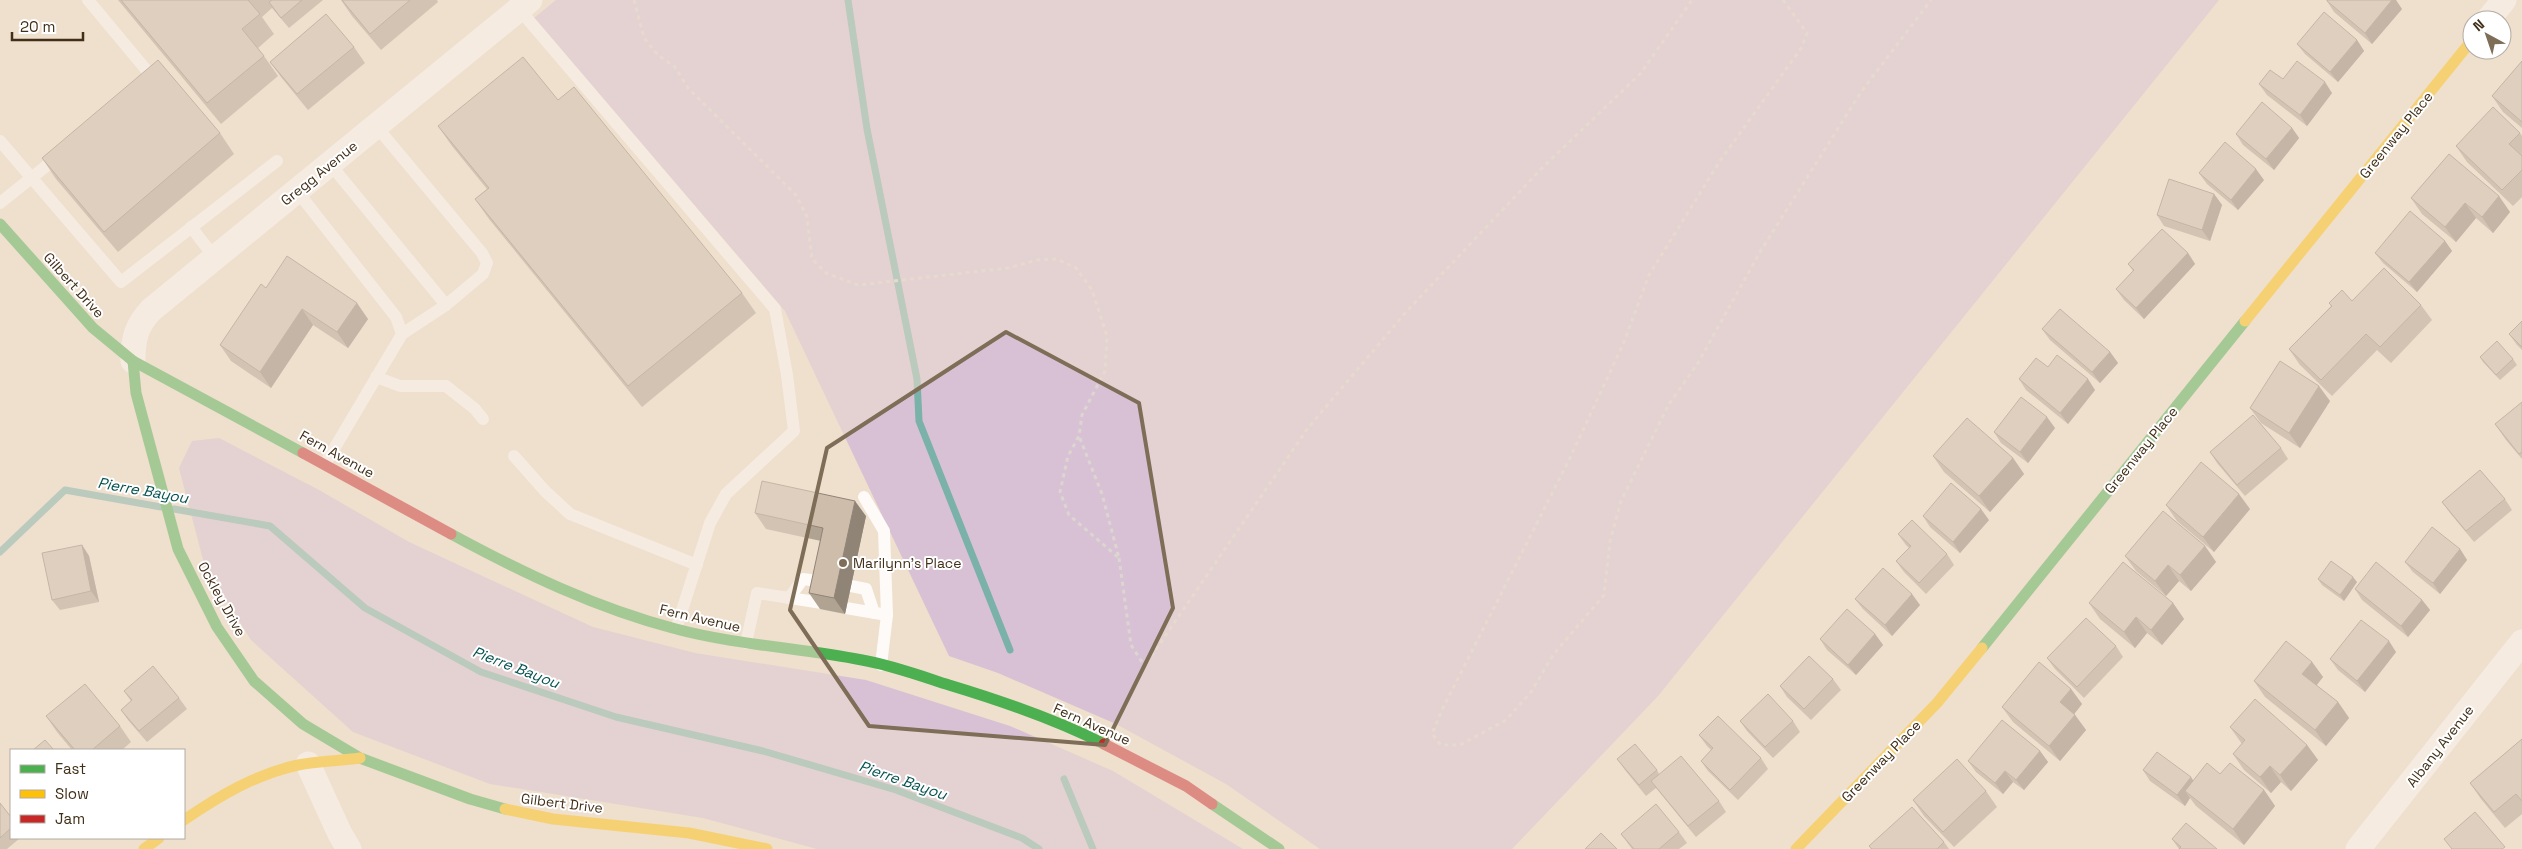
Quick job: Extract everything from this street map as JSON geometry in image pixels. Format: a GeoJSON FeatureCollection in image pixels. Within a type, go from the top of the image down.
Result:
{"type":"FeatureCollection","features":[{"type":"Feature","properties":{"kind":"street"},"geometry":{"type":"LineString","coordinates":[[2496,10],[2504,0]]}},
{"type":"Feature","properties":{"kind":"street","name":"Gregg Avenue"},"geometry":{"type":"LineString","coordinates":[[133,361],[133,342],[139,323],[151,310],[525,5]]}},
{"type":"Feature","properties":{"kind":"street","name":"Greenway Place"},"geometry":{"type":"LineString","coordinates":[[1796,849],[1937,703],[2462,52]]}},
{"type":"Feature","properties":{"kind":"street","name":"Gilbert Drive"},"geometry":{"type":"LineString","coordinates":[[0,224],[93,328],[133,361]]}},
{"type":"Feature","properties":{"kind":"street","name":"Ockley Drive"},"geometry":{"type":"LineString","coordinates":[[133,361],[136,393],[178,549],[217,627],[254,681],[303,724],[360,758]]}},
{"type":"Feature","properties":{"kind":"street","name":"Fern Avenue"},"geometry":{"type":"LineString","coordinates":[[133,361],[519,571],[592,604],[676,629],[746,643],[881,665],[1008,703],[1100,742],[1186,786],[1279,849]]}},
{"type":"Feature","properties":{"kind":"street","name":"Albany Avenue"},"geometry":{"type":"LineString","coordinates":[[2358,849],[2522,642]]}},
{"type":"Feature","properties":{"kind":"street"},"geometry":{"type":"LineString","coordinates":[[185,819],[208,803],[249,781],[298,765],[360,758]]}},
{"type":"Feature","properties":{"kind":"street","name":"Gilbert Drive"},"geometry":{"type":"LineString","coordinates":[[360,758],[470,799],[522,814],[689,833],[767,849]]}},
{"type":"Feature","properties":{"kind":"street"},"geometry":{"type":"LineString","coordinates":[[308,764],[340,834],[349,849]]}},
{"type":"Feature","properties":{"kind":"street"},"geometry":{"type":"LineString","coordinates":[[144,849],[158,839]]}},
{"type":"Feature","properties":{"kind":"lane"},"geometry":{"type":"LineString","coordinates":[[88,0],[153,78],[138,90]]}},
{"type":"Feature","properties":{"kind":"lane"},"geometry":{"type":"LineString","coordinates":[[525,5],[775,308],[786,367],[794,431],[726,494],[710,523],[676,629]]}},
{"type":"Feature","properties":{"kind":"lane"},"geometry":{"type":"LineString","coordinates":[[325,464],[402,334],[446,305],[483,274],[486,263],[482,253],[376,126]]}},
{"type":"Feature","properties":{"kind":"lane"},"geometry":{"type":"LineString","coordinates":[[0,141],[121,282],[277,162]]}},
{"type":"Feature","properties":{"kind":"lane"},"geometry":{"type":"LineString","coordinates":[[0,203],[70,146]]}},
{"type":"Feature","properties":{"kind":"lane"},"geometry":{"type":"LineString","coordinates":[[330,164],[446,305]]}},
{"type":"Feature","properties":{"kind":"lane"},"geometry":{"type":"LineString","coordinates":[[297,191],[396,317],[402,334]]}},
{"type":"Feature","properties":{"kind":"lane"},"geometry":{"type":"LineString","coordinates":[[191,227],[215,258]]}},
{"type":"Feature","properties":{"kind":"lane"},"geometry":{"type":"LineString","coordinates":[[376,377],[400,386],[446,386],[475,409],[483,419]]}},
{"type":"Feature","properties":{"kind":"lane"},"geometry":{"type":"LineString","coordinates":[[514,456],[545,492],[570,514],[697,565]]}},
{"type":"Feature","properties":{"kind":"lane"},"geometry":{"type":"LineString","coordinates":[[864,497],[884,530],[887,615],[881,665]]}},
{"type":"Feature","properties":{"kind":"lane"},"geometry":{"type":"LineString","coordinates":[[789,598],[803,579],[826,582]]}},
{"type":"Feature","properties":{"kind":"lane"},"geometry":{"type":"LineString","coordinates":[[851,586],[866,589],[874,613]]}},
{"type":"Feature","properties":{"kind":"lane"},"geometry":{"type":"LineString","coordinates":[[746,643],[757,593],[822,603]]}},
{"type":"Feature","properties":{"kind":"lane"},"geometry":{"type":"LineString","coordinates":[[846,608],[887,615]]}},
{"type":"Feature","properties":{"kind":"path"},"geometry":{"type":"LineString","coordinates":[[634,0],[644,38],[658,56],[675,67],[688,88],[796,195],[807,217],[812,259],[826,273],[858,285],[1008,268],[1037,260],[1058,259],[1076,268],[1092,290],[1107,336],[1106,371],[1082,415],[1079,436],[1068,456],[1060,492],[1070,515],[1119,558]]}},
{"type":"Feature","properties":{"kind":"path"},"geometry":{"type":"LineString","coordinates":[[1079,436],[1102,494],[1119,558],[1131,645],[1142,662],[1148,661],[1308,428],[1406,312],[1541,169],[1641,73],[1692,0]]}},
{"type":"Feature","properties":{"kind":"path"},"geometry":{"type":"LineString","coordinates":[[1783,0],[1807,33],[1802,47],[1720,161],[1649,275],[1624,342],[1574,449],[1442,710],[1432,734],[1442,745],[1460,744],[1506,720],[1531,692],[1553,655],[1604,595],[1610,541],[1621,501],[1668,404],[1698,363],[1760,252],[1861,92],[1930,0]]}},
{"type":"Feature","properties":{"kind":"highlighted area"},"geometry":{"type":"Polygon","coordinates":[[[1006,332],[1139,403],[1173,608],[1105,745],[869,726],[790,610],[827,448],[1006,332]]]}},
{"type":"Feature","properties":{"kind":"shaded area"},"geometry":{"type":"Polygon","coordinates":[[[556,0],[2219,0],[1658,696],[1512,849],[1320,849],[1226,784],[1116,724],[998,673],[949,656],[785,311],[534,18],[556,0]]]}},
{"type":"Feature","properties":{"kind":"shaded area"},"geometry":{"type":"Polygon","coordinates":[[[219,438],[319,490],[409,542],[593,627],[695,653],[866,680],[1010,726],[1113,771],[1243,849],[817,849],[703,818],[490,784],[353,732],[251,640],[205,567],[179,468],[192,441],[219,438]]]}},
{"type":"Feature","properties":{"kind":"building"},"geometry":{"type":"Polygon","coordinates":[[[121,0],[248,0],[260,14],[242,29],[264,56],[207,103],[121,0]]]}},
{"type":"Feature","properties":{"kind":"building"},"geometry":{"type":"Polygon","coordinates":[[[272,0],[302,0],[281,18],[269,2],[272,0]]]}},
{"type":"Feature","properties":{"kind":"building"},"geometry":{"type":"Polygon","coordinates":[[[342,0],[410,0],[370,34],[342,0]]]}},
{"type":"Feature","properties":{"kind":"building"},"geometry":{"type":"Polygon","coordinates":[[[2327,0],[2392,0],[2365,33],[2327,0]]]}},
{"type":"Feature","properties":{"kind":"building"},"geometry":{"type":"Polygon","coordinates":[[[2324,12],[2357,40],[2330,72],[2297,44],[2324,12]]]}},
{"type":"Feature","properties":{"kind":"building"},"geometry":{"type":"Polygon","coordinates":[[[326,14],[354,47],[297,94],[270,62],[326,14]]]}},
{"type":"Feature","properties":{"kind":"building"},"geometry":{"type":"Polygon","coordinates":[[[523,57],[558,100],[574,87],[742,293],[628,386],[475,199],[489,188],[438,126],[523,57]]]}},
{"type":"Feature","properties":{"kind":"building"},"geometry":{"type":"Polygon","coordinates":[[[158,60],[220,133],[104,232],[42,158],[158,60]]]}},
{"type":"Feature","properties":{"kind":"building"},"geometry":{"type":"Polygon","coordinates":[[[2297,61],[2325,82],[2300,115],[2259,84],[2270,70],[2283,79],[2297,61]]]}},
{"type":"Feature","properties":{"kind":"building"},"geometry":{"type":"Polygon","coordinates":[[[2522,61],[2522,122],[2492,96],[2522,61]]]}},
{"type":"Feature","properties":{"kind":"building"},"geometry":{"type":"Polygon","coordinates":[[[2262,102],[2292,128],[2266,159],[2236,134],[2262,102]]]}},
{"type":"Feature","properties":{"kind":"building"},"geometry":{"type":"Polygon","coordinates":[[[2493,107],[2520,133],[2509,144],[2522,156],[2522,170],[2502,190],[2456,146],[2493,107]]]}},
{"type":"Feature","properties":{"kind":"building"},"geometry":{"type":"Polygon","coordinates":[[[2225,142],[2256,169],[2231,200],[2199,173],[2225,142]]]}},
{"type":"Feature","properties":{"kind":"building"},"geometry":{"type":"Polygon","coordinates":[[[2449,154],[2499,196],[2482,217],[2465,203],[2445,227],[2411,198],[2449,154]]]}},
{"type":"Feature","properties":{"kind":"building"},"geometry":{"type":"Polygon","coordinates":[[[2169,179],[2214,194],[2202,230],[2157,215],[2169,179]]]}},
{"type":"Feature","properties":{"kind":"building"},"geometry":{"type":"Polygon","coordinates":[[[2410,211],[2445,241],[2409,282],[2375,253],[2410,211]]]}},
{"type":"Feature","properties":{"kind":"building"},"geometry":{"type":"Polygon","coordinates":[[[2162,229],[2188,253],[2136,308],[2116,289],[2134,270],[2128,264],[2162,229]]]}},
{"type":"Feature","properties":{"kind":"building"},"geometry":{"type":"Polygon","coordinates":[[[287,256],[357,303],[337,332],[302,309],[260,372],[220,345],[261,284],[266,288],[287,256]]]}},
{"type":"Feature","properties":{"kind":"building"},"geometry":{"type":"Polygon","coordinates":[[[2384,268],[2421,305],[2380,347],[2366,334],[2321,380],[2289,349],[2332,306],[2329,303],[2342,290],[2352,301],[2384,268]]]}},
{"type":"Feature","properties":{"kind":"building"},"geometry":{"type":"Polygon","coordinates":[[[2060,309],[2110,352],[2092,372],[2042,329],[2060,309]]]}},
{"type":"Feature","properties":{"kind":"building"},"geometry":{"type":"Polygon","coordinates":[[[2522,321],[2522,347],[2509,334],[2522,321]]]}},
{"type":"Feature","properties":{"kind":"building"},"geometry":{"type":"Polygon","coordinates":[[[2497,341],[2513,359],[2496,375],[2480,357],[2497,341]]]}},
{"type":"Feature","properties":{"kind":"building"},"geometry":{"type":"Polygon","coordinates":[[[2057,355],[2088,379],[2060,413],[2019,379],[2036,358],[2048,367],[2057,355]]]}},
{"type":"Feature","properties":{"kind":"building"},"geometry":{"type":"Polygon","coordinates":[[[2280,361],[2319,386],[2289,433],[2250,408],[2280,361]]]}},
{"type":"Feature","properties":{"kind":"building"},"geometry":{"type":"Polygon","coordinates":[[[2021,397],[2047,417],[2020,452],[1994,432],[2021,397]]]}},
{"type":"Feature","properties":{"kind":"building"},"geometry":{"type":"Polygon","coordinates":[[[2522,402],[2522,452],[2519,454],[2495,424],[2522,402]]]}},
{"type":"Feature","properties":{"kind":"building"},"geometry":{"type":"Polygon","coordinates":[[[2253,415],[2281,448],[2237,485],[2210,452],[2253,415]]]}},
{"type":"Feature","properties":{"kind":"building"},"geometry":{"type":"Polygon","coordinates":[[[1967,418],[2013,458],[1979,496],[1933,456],[1967,418]]]}},
{"type":"Feature","properties":{"kind":"building"},"geometry":{"type":"Polygon","coordinates":[[[2201,462],[2239,494],[2203,537],[2166,505],[2201,462]]]}},
{"type":"Feature","properties":{"kind":"building"},"geometry":{"type":"Polygon","coordinates":[[[2480,470],[2505,499],[2466,531],[2442,502],[2480,470]]]}},
{"type":"Feature","properties":{"kind":"building"},"geometry":{"type":"Polygon","coordinates":[[[762,481],[855,501],[834,598],[809,593],[823,528],[755,513],[762,481]]]}},
{"type":"Feature","properties":{"kind":"building"},"geometry":{"type":"Polygon","coordinates":[[[1951,483],[1981,509],[1953,542],[1923,516],[1951,483]]]}},
{"type":"Feature","properties":{"kind":"building"},"geometry":{"type":"Polygon","coordinates":[[[2163,511],[2205,546],[2180,575],[2168,565],[2155,581],[2125,556],[2163,511]]]}},
{"type":"Feature","properties":{"kind":"building"},"geometry":{"type":"Polygon","coordinates":[[[1912,520],[1947,554],[1919,583],[1896,561],[1911,546],[1898,534],[1912,520]]]}},
{"type":"Feature","properties":{"kind":"building"},"geometry":{"type":"Polygon","coordinates":[[[2432,527],[2460,549],[2433,583],[2405,562],[2432,527]]]}},
{"type":"Feature","properties":{"kind":"building"},"geometry":{"type":"Polygon","coordinates":[[[82,545],[91,591],[52,600],[42,553],[82,545]]]}},
{"type":"Feature","properties":{"kind":"building"},"geometry":{"type":"Polygon","coordinates":[[[2331,561],[2353,577],[2340,595],[2318,579],[2331,561]]]}},
{"type":"Feature","properties":{"kind":"building"},"geometry":{"type":"Polygon","coordinates":[[[2123,562],[2173,603],[2151,630],[2136,617],[2124,632],[2089,603],[2123,562]]]}},
{"type":"Feature","properties":{"kind":"building"},"geometry":{"type":"Polygon","coordinates":[[[2376,562],[2422,600],[2401,626],[2355,589],[2376,562]]]}},
{"type":"Feature","properties":{"kind":"building"},"geometry":{"type":"Polygon","coordinates":[[[1883,568],[1912,594],[1885,625],[1855,599],[1883,568]]]}},
{"type":"Feature","properties":{"kind":"building"},"geometry":{"type":"Polygon","coordinates":[[[1847,609],[1875,634],[1848,665],[1820,639],[1847,609]]]}},
{"type":"Feature","properties":{"kind":"building"},"geometry":{"type":"Polygon","coordinates":[[[2086,618],[2116,646],[2077,687],[2047,658],[2086,618]]]}},
{"type":"Feature","properties":{"kind":"building"},"geometry":{"type":"Polygon","coordinates":[[[2361,620],[2389,641],[2357,681],[2330,659],[2361,620]]]}},
{"type":"Feature","properties":{"kind":"building"},"geometry":{"type":"Polygon","coordinates":[[[2286,641],[2312,662],[2302,674],[2338,702],[2315,730],[2254,681],[2286,641]]]}},
{"type":"Feature","properties":{"kind":"building"},"geometry":{"type":"Polygon","coordinates":[[[1809,656],[1833,679],[1804,709],[1780,686],[1809,656]]]}},
{"type":"Feature","properties":{"kind":"building"},"geometry":{"type":"Polygon","coordinates":[[[2039,662],[2071,689],[2060,702],[2075,715],[2049,746],[2002,707],[2039,662]]]}},
{"type":"Feature","properties":{"kind":"building"},"geometry":{"type":"Polygon","coordinates":[[[153,666],[179,698],[139,731],[121,710],[132,700],[124,691],[153,666]]]}},
{"type":"Feature","properties":{"kind":"building"},"geometry":{"type":"Polygon","coordinates":[[[85,684],[120,726],[93,749],[74,749],[46,716],[85,684]]]}},
{"type":"Feature","properties":{"kind":"building"},"geometry":{"type":"Polygon","coordinates":[[[1768,694],[1793,721],[1765,747],[1740,721],[1768,694]]]}},
{"type":"Feature","properties":{"kind":"building"},"geometry":{"type":"Polygon","coordinates":[[[2255,699],[2307,745],[2280,775],[2270,766],[2260,777],[2233,754],[2245,740],[2230,727],[2255,699]]]}},
{"type":"Feature","properties":{"kind":"building"},"geometry":{"type":"Polygon","coordinates":[[[1718,716],[1761,758],[1730,790],[1701,761],[1713,748],[1699,735],[1718,716]]]}},
{"type":"Feature","properties":{"kind":"building"},"geometry":{"type":"Polygon","coordinates":[[[2002,720],[2040,751],[2016,780],[2005,771],[1995,783],[1968,761],[2002,720]]]}},
{"type":"Feature","properties":{"kind":"building"},"geometry":{"type":"Polygon","coordinates":[[[2522,739],[2522,801],[2516,794],[2494,812],[2470,783],[2522,739]]]}},
{"type":"Feature","properties":{"kind":"building"},"geometry":{"type":"Polygon","coordinates":[[[45,740],[53,749],[34,749],[45,740]]]}},
{"type":"Feature","properties":{"kind":"building"},"geometry":{"type":"Polygon","coordinates":[[[1635,744],[1657,770],[1639,785],[1617,759],[1635,744]]]}},
{"type":"Feature","properties":{"kind":"building"},"geometry":{"type":"Polygon","coordinates":[[[2157,752],[2191,777],[2177,795],[2143,770],[2157,752]]]}},
{"type":"Feature","properties":{"kind":"building"},"geometry":{"type":"Polygon","coordinates":[[[1681,756],[1719,801],[1688,826],[1651,781],[1681,756]]]}},
{"type":"Feature","properties":{"kind":"building"},"geometry":{"type":"Polygon","coordinates":[[[1957,759],[1986,791],[1943,832],[1913,800],[1957,759]]]}},
{"type":"Feature","properties":{"kind":"building"},"geometry":{"type":"Polygon","coordinates":[[[2207,763],[2220,774],[2230,763],[2264,790],[2233,829],[2185,791],[2207,763]]]}},
{"type":"Feature","properties":{"kind":"building"},"geometry":{"type":"Polygon","coordinates":[[[0,803],[10,816],[10,829],[0,838],[0,803]]]}},
{"type":"Feature","properties":{"kind":"building"},"geometry":{"type":"Polygon","coordinates":[[[1656,804],[1679,832],[1659,849],[1634,849],[1621,834],[1656,804]]]}},
{"type":"Feature","properties":{"kind":"building"},"geometry":{"type":"Polygon","coordinates":[[[1912,807],[1944,842],[1937,849],[1872,849],[1869,846],[1912,807]]]}},
{"type":"Feature","properties":{"kind":"building"},"geometry":{"type":"Polygon","coordinates":[[[2475,812],[2505,847],[2502,849],[2452,849],[2444,839],[2475,812]]]}},
{"type":"Feature","properties":{"kind":"building"},"geometry":{"type":"Polygon","coordinates":[[[2186,823],[2217,849],[2179,849],[2181,847],[2172,839],[2186,823]]]}},
{"type":"Feature","properties":{"kind":"building"},"geometry":{"type":"Polygon","coordinates":[[[1601,833],[1617,849],[1585,849],[1601,833]]]}},
{"type":"Feature","properties":{"kind":"waterway"},"geometry":{"type":"LineString","coordinates":[[848,0],[867,129],[917,379],[919,421],[1010,650]]}},
{"type":"Feature","properties":{"kind":"waterway","name":"Pierre Bayou"},"geometry":{"type":"LineString","coordinates":[[0,552],[65,490],[161,507]]}},
{"type":"Feature","properties":{"kind":"waterway","name":"Pierre Bayou"},"geometry":{"type":"LineString","coordinates":[[174,509],[270,526],[365,608],[481,672],[616,717],[763,751],[896,790],[1022,838],[1039,849]]}},
{"type":"Feature","properties":{"kind":"waterway"},"geometry":{"type":"LineString","coordinates":[[1064,779],[1093,849]]}},
{"type":"Feature","properties":{"kind":"traffic: fast"},"geometry":{"type":"LineString","coordinates":[[0,224],[93,328],[133,361],[303,453]]}},
{"type":"Feature","properties":{"kind":"traffic: fast"},"geometry":{"type":"LineString","coordinates":[[1982,648],[2245,321]]}},
{"type":"Feature","properties":{"kind":"traffic: fast"},"geometry":{"type":"LineString","coordinates":[[133,361],[136,393],[178,549],[217,627],[254,681],[303,724],[360,758],[470,799],[505,809]]}},
{"type":"Feature","properties":{"kind":"traffic: fast"},"geometry":{"type":"LineString","coordinates":[[451,534],[533,576],[617,611],[676,629],[722,639],[839,656],[873,662],[906,671],[1028,711],[1067,726],[1104,744]]}},
{"type":"Feature","properties":{"kind":"traffic: fast"},"geometry":{"type":"LineString","coordinates":[[1212,804],[1279,849]]}},
{"type":"Feature","properties":{"kind":"traffic: slow"},"geometry":{"type":"LineString","coordinates":[[2245,321],[2462,52]]}},
{"type":"Feature","properties":{"kind":"traffic: slow"},"geometry":{"type":"LineString","coordinates":[[1796,849],[1937,703],[1982,648]]}},
{"type":"Feature","properties":{"kind":"traffic: slow"},"geometry":{"type":"LineString","coordinates":[[185,819],[224,794],[267,774],[298,765],[360,758]]}},
{"type":"Feature","properties":{"kind":"traffic: slow"},"geometry":{"type":"LineString","coordinates":[[505,809],[553,819],[689,833],[767,849]]}},
{"type":"Feature","properties":{"kind":"traffic: slow"},"geometry":{"type":"LineString","coordinates":[[144,849],[158,839]]}},
{"type":"Feature","properties":{"kind":"traffic: jam"},"geometry":{"type":"LineString","coordinates":[[303,453],[451,534]]}},
{"type":"Feature","properties":{"kind":"traffic: jam"},"geometry":{"type":"LineString","coordinates":[[1104,744],[1186,786],[1212,804]]}},
{"type":"Feature","properties":{"kind":"place","name":"Marilynn's Place"},"geometry":{"type":"Point","coordinates":[843,563]}}]}
